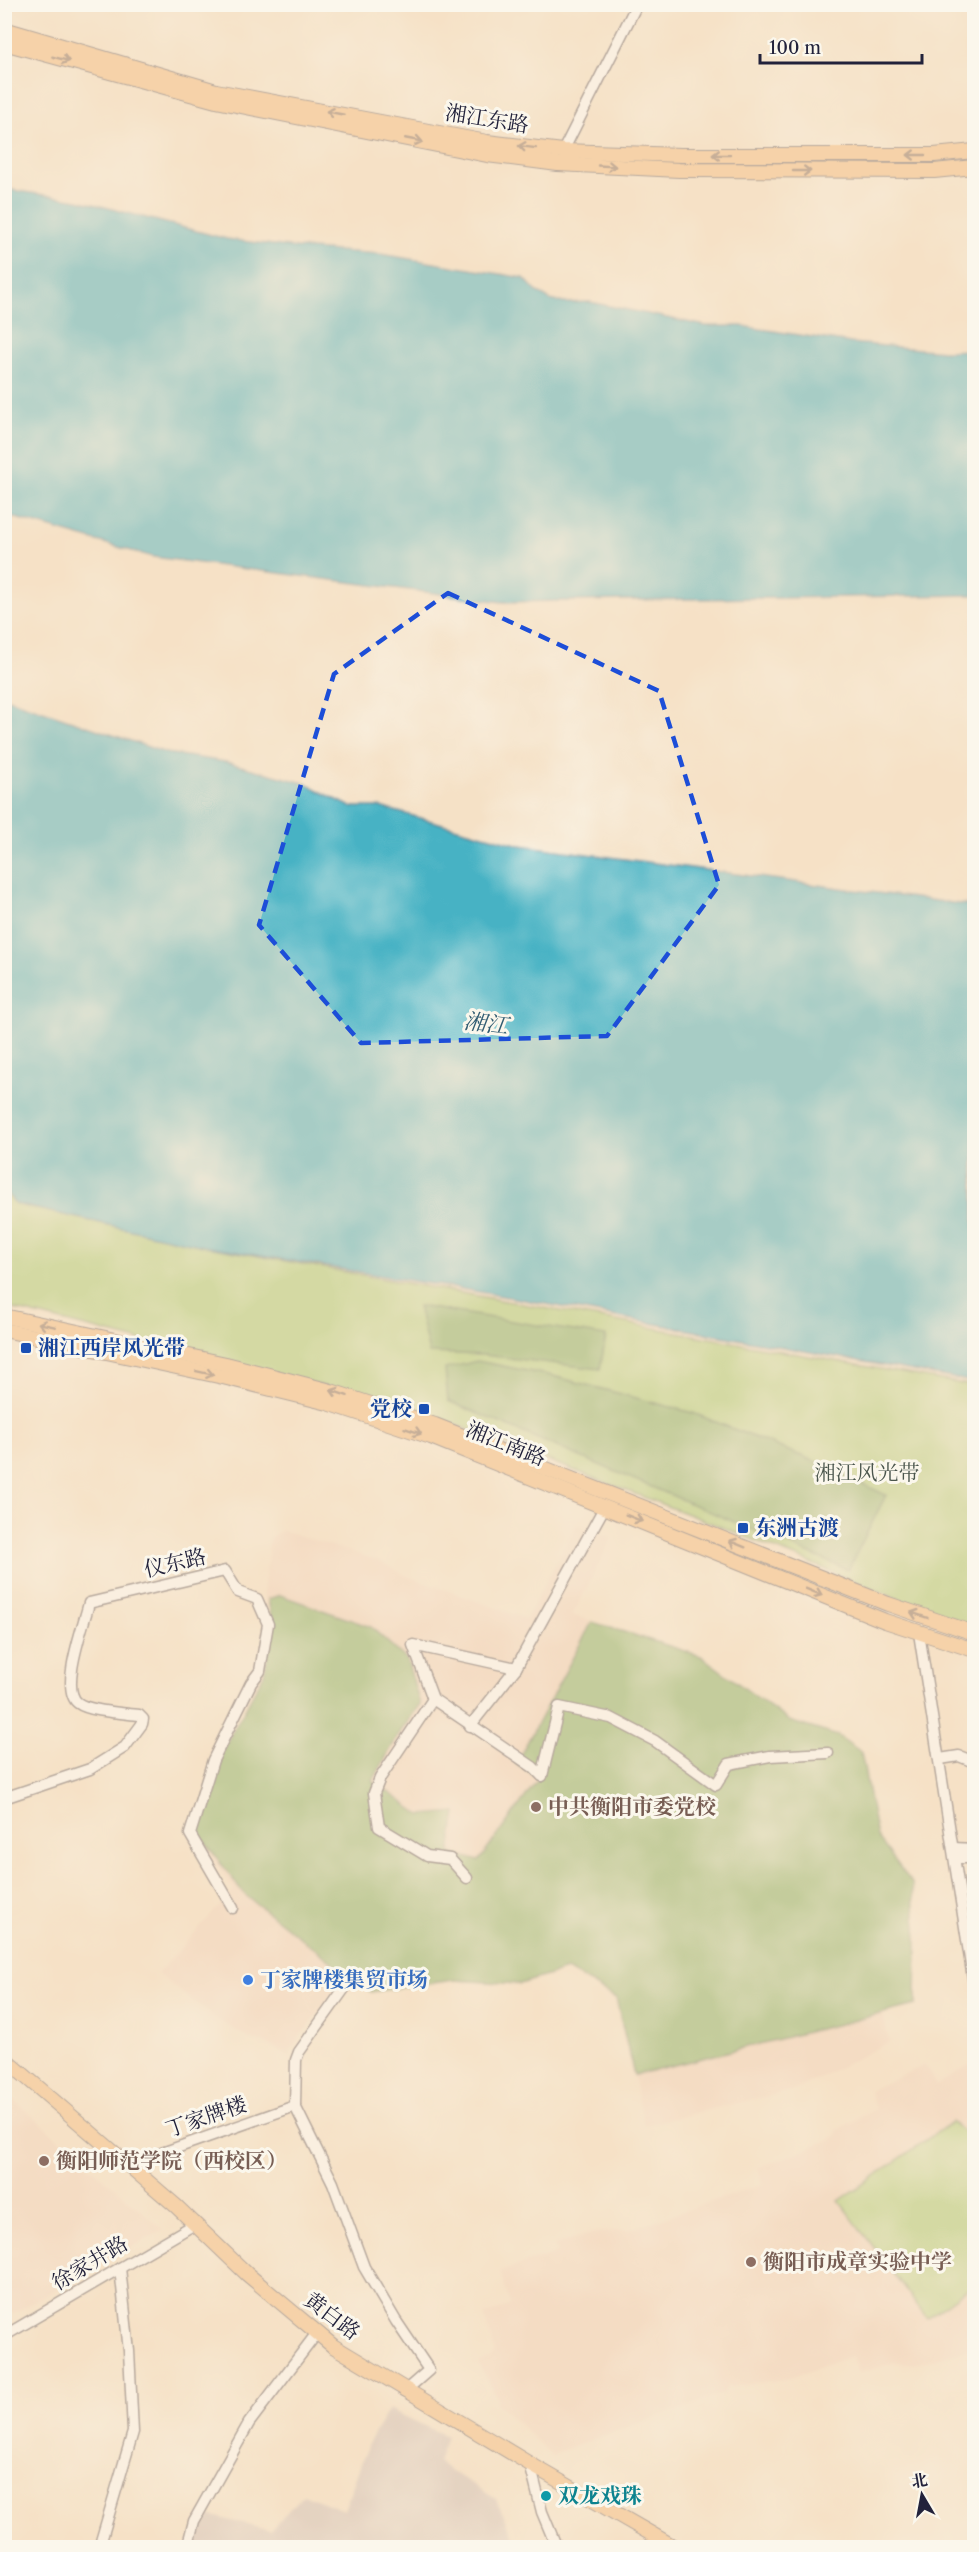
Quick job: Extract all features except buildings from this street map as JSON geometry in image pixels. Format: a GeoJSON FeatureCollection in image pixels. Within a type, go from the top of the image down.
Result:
{"type":"FeatureCollection","features":[{"type":"Feature","properties":{"kind":"main road","name":"湘江东路"},"geometry":{"type":"LineString","coordinates":[[4,29],[216,90],[487,142],[563,151],[739,155],[934,155],[975,150]]}},
{"type":"Feature","properties":{"kind":"main road","name":"湘江东路"},"geometry":{"type":"LineString","coordinates":[[4,43],[216,101],[487,155],[548,163],[679,170],[934,171],[975,167]]}},
{"type":"Feature","properties":{"kind":"main road","name":"湘江南路"},"geometry":{"type":"LineString","coordinates":[[4,1316],[331,1390],[425,1421],[888,1604],[975,1633]]}},
{"type":"Feature","properties":{"kind":"main road","name":"湘江南路"},"geometry":{"type":"LineString","coordinates":[[4,1330],[223,1377],[328,1403],[431,1437],[919,1633],[975,1650]]}},
{"type":"Feature","properties":{"kind":"main road","name":"黄白路"},"geometry":{"type":"LineString","coordinates":[[4,2058],[131,2167],[248,2274],[333,2346],[405,2391],[676,2547]]}},
{"type":"Feature","properties":{"kind":"street"},"geometry":{"type":"LineString","coordinates":[[563,151],[638,4]]}},
{"type":"Feature","properties":{"kind":"street"},"geometry":{"type":"LineString","coordinates":[[470,1726],[516,1668],[605,1506]]}},
{"type":"Feature","properties":{"kind":"street","name":"仪东路"},"geometry":{"type":"LineString","coordinates":[[4,1798],[90,1769],[125,1747],[142,1724],[143,1719],[139,1715],[90,1708],[78,1703],[71,1693],[70,1677],[89,1603],[225,1571],[238,1592],[257,1599],[268,1624],[260,1671],[251,1683],[213,1760],[190,1833],[233,1908]]}},
{"type":"Feature","properties":{"kind":"street"},"geometry":{"type":"LineString","coordinates":[[919,1633],[975,1985]]}},
{"type":"Feature","properties":{"kind":"street"},"geometry":{"type":"LineString","coordinates":[[516,1668],[413,1645],[433,1699],[533,1767],[542,1776],[560,1707],[612,1718],[655,1741],[716,1785],[729,1764],[770,1756],[828,1753]]}},
{"type":"Feature","properties":{"kind":"street"},"geometry":{"type":"LineString","coordinates":[[433,1699],[380,1778],[374,1793],[379,1827],[427,1856],[450,1859],[467,1878]]}},
{"type":"Feature","properties":{"kind":"street"},"geometry":{"type":"LineString","coordinates":[[940,1760],[959,1756],[975,1762]]}},
{"type":"Feature","properties":{"kind":"street"},"geometry":{"type":"LineString","coordinates":[[955,1853],[975,1849]]}},
{"type":"Feature","properties":{"kind":"street"},"geometry":{"type":"LineString","coordinates":[[955,1853],[975,1858]]}},
{"type":"Feature","properties":{"kind":"street"},"geometry":{"type":"LineString","coordinates":[[346,1986],[299,2052],[296,2060],[295,2106],[333,2183],[364,2267],[429,2370],[405,2391]]}},
{"type":"Feature","properties":{"kind":"street","name":"丁家牌楼"},"geometry":{"type":"LineString","coordinates":[[131,2167],[145,2159],[295,2106]]}},
{"type":"Feature","properties":{"kind":"street","name":"徐家井路"},"geometry":{"type":"LineString","coordinates":[[4,2337],[195,2224]]}},
{"type":"Feature","properties":{"kind":"street"},"geometry":{"type":"LineString","coordinates":[[99,2547],[133,2432],[129,2351],[120,2268]]}},
{"type":"Feature","properties":{"kind":"street"},"geometry":{"type":"LineString","coordinates":[[187,2547],[194,2521],[249,2423],[317,2333]]}},
{"type":"Feature","properties":{"kind":"street"},"geometry":{"type":"LineString","coordinates":[[530,2464],[542,2512],[558,2547]]}},
{"type":"Feature","properties":{"kind":"highlighted area"},"geometry":{"type":"Polygon","coordinates":[[[448,593],[659,691],[719,885],[607,1036],[361,1043],[259,925],[334,674],[448,593]]]}},
{"type":"Feature","properties":{"kind":"shaded area","name":"中共衡阳市委党校"},"geometry":{"type":"Polygon","coordinates":[[[577,1524],[612,1538],[573,1615],[701,1656],[789,1721],[838,1736],[861,1752],[877,1837],[912,1883],[917,1937],[916,2005],[883,2014],[889,2042],[797,2089],[644,2125],[616,1998],[567,1970],[520,1984],[454,1980],[371,1992],[360,1984],[355,1993],[341,1983],[299,2038],[290,2052],[291,2057],[263,2042],[252,2040],[218,2020],[157,1974],[234,1890],[200,1842],[195,1829],[254,1684],[273,1627],[263,1593],[270,1538],[282,1530],[379,1561],[409,1577],[526,1619],[577,1524]]]}},
{"type":"Feature","properties":{"kind":"shaded area","name":"衡阳市成章实验中学"},"geometry":{"type":"Polygon","coordinates":[[[974,2062],[974,2348],[914,2364],[895,2362],[859,2373],[852,2356],[787,2379],[727,2387],[723,2394],[557,2452],[553,2457],[496,2402],[498,2399],[478,2363],[490,2358],[495,2352],[484,2316],[510,2305],[500,2272],[557,2253],[554,2245],[593,2233],[629,2230],[763,2184],[758,2168],[830,2140],[836,2135],[837,2130],[875,2109],[869,2090],[925,2065],[936,2085],[974,2062]]]}},
{"type":"Feature","properties":{"kind":"shaded area","name":"衡阳师范学院（西校区）"},"geometry":{"type":"Polygon","coordinates":[[[5,2092],[163,2230],[4,2318],[5,2092]]]}},
{"type":"Feature","properties":{"kind":"shaded area"},"geometry":{"type":"Polygon","coordinates":[[[389,2409],[446,2436],[438,2463],[496,2499],[519,2547],[190,2548],[202,2513],[270,2531],[303,2494],[344,2510],[368,2444],[389,2409]]]}},
{"type":"Feature","properties":{"kind":"green space","name":"湘江风光带"},"geometry":{"type":"Polygon","coordinates":[[[4,1189],[15,1204],[208,1247],[974,1386],[974,1626],[911,1604],[729,1530],[412,1408],[5,1307],[4,1189]]]}},
{"type":"Feature","properties":{"kind":"green space"},"geometry":{"type":"Polygon","coordinates":[[[418,1306],[606,1336],[600,1369],[483,1355],[429,1353],[418,1306]]]}},
{"type":"Feature","properties":{"kind":"green space"},"geometry":{"type":"Polygon","coordinates":[[[477,1361],[553,1376],[693,1413],[819,1463],[886,1495],[848,1570],[448,1401],[445,1369],[477,1361]]]}},
{"type":"Feature","properties":{"kind":"green space","name":"中共衡阳市委党校"},"geometry":{"type":"Polygon","coordinates":[[[280,1595],[371,1627],[407,1660],[420,1704],[399,1734],[373,1781],[421,1815],[456,1812],[450,1853],[479,1861],[539,1778],[516,1763],[592,1622],[701,1656],[789,1721],[838,1736],[861,1752],[877,1837],[912,1883],[917,1937],[916,2005],[634,2075],[616,1998],[567,1970],[520,1984],[454,1980],[371,1992],[245,1895],[195,1829],[218,1758],[264,1674],[273,1627],[268,1599],[280,1595]]]}},
{"type":"Feature","properties":{"kind":"green space"},"geometry":{"type":"Polygon","coordinates":[[[952,2122],[965,2133],[974,2146],[974,2284],[927,2318],[839,2201],[952,2122]]]}},
{"type":"Feature","properties":{"kind":"water"},"geometry":{"type":"Polygon","coordinates":[[[5,189],[78,200],[227,239],[296,248],[380,254],[524,278],[536,291],[550,300],[564,303],[590,302],[706,326],[741,326],[851,343],[944,351],[974,350],[974,595],[503,602],[153,557],[5,515],[5,189]]]}},
{"type":"Feature","properties":{"kind":"water","name":"湘江"},"geometry":{"type":"Polygon","coordinates":[[[5,698],[166,753],[226,762],[304,783],[351,807],[380,807],[520,845],[974,906],[974,1382],[485,1293],[208,1247],[15,1204],[4,1189],[5,698]]]}},
{"type":"Feature","properties":{"kind":"place","name":"湘江西岸风光带"},"geometry":{"type":"Point","coordinates":[26,1348]}},
{"type":"Feature","properties":{"kind":"place","name":"党校"},"geometry":{"type":"Point","coordinates":[424,1409]}},
{"type":"Feature","properties":{"kind":"place","name":"东洲古渡"},"geometry":{"type":"Point","coordinates":[743,1528]}},
{"type":"Feature","properties":{"kind":"place","name":"中共衡阳市委党校"},"geometry":{"type":"Point","coordinates":[536,1807]}},
{"type":"Feature","properties":{"kind":"place","name":"丁家牌楼集贸市场"},"geometry":{"type":"Point","coordinates":[248,1980]}},
{"type":"Feature","properties":{"kind":"place","name":"衡阳师范学院（西校区）"},"geometry":{"type":"Point","coordinates":[44,2161]}},
{"type":"Feature","properties":{"kind":"place","name":"衡阳市成章实验中学"},"geometry":{"type":"Point","coordinates":[751,2262]}},
{"type":"Feature","properties":{"kind":"place","name":"双龙戏珠"},"geometry":{"type":"Point","coordinates":[546,2496]}}]}
